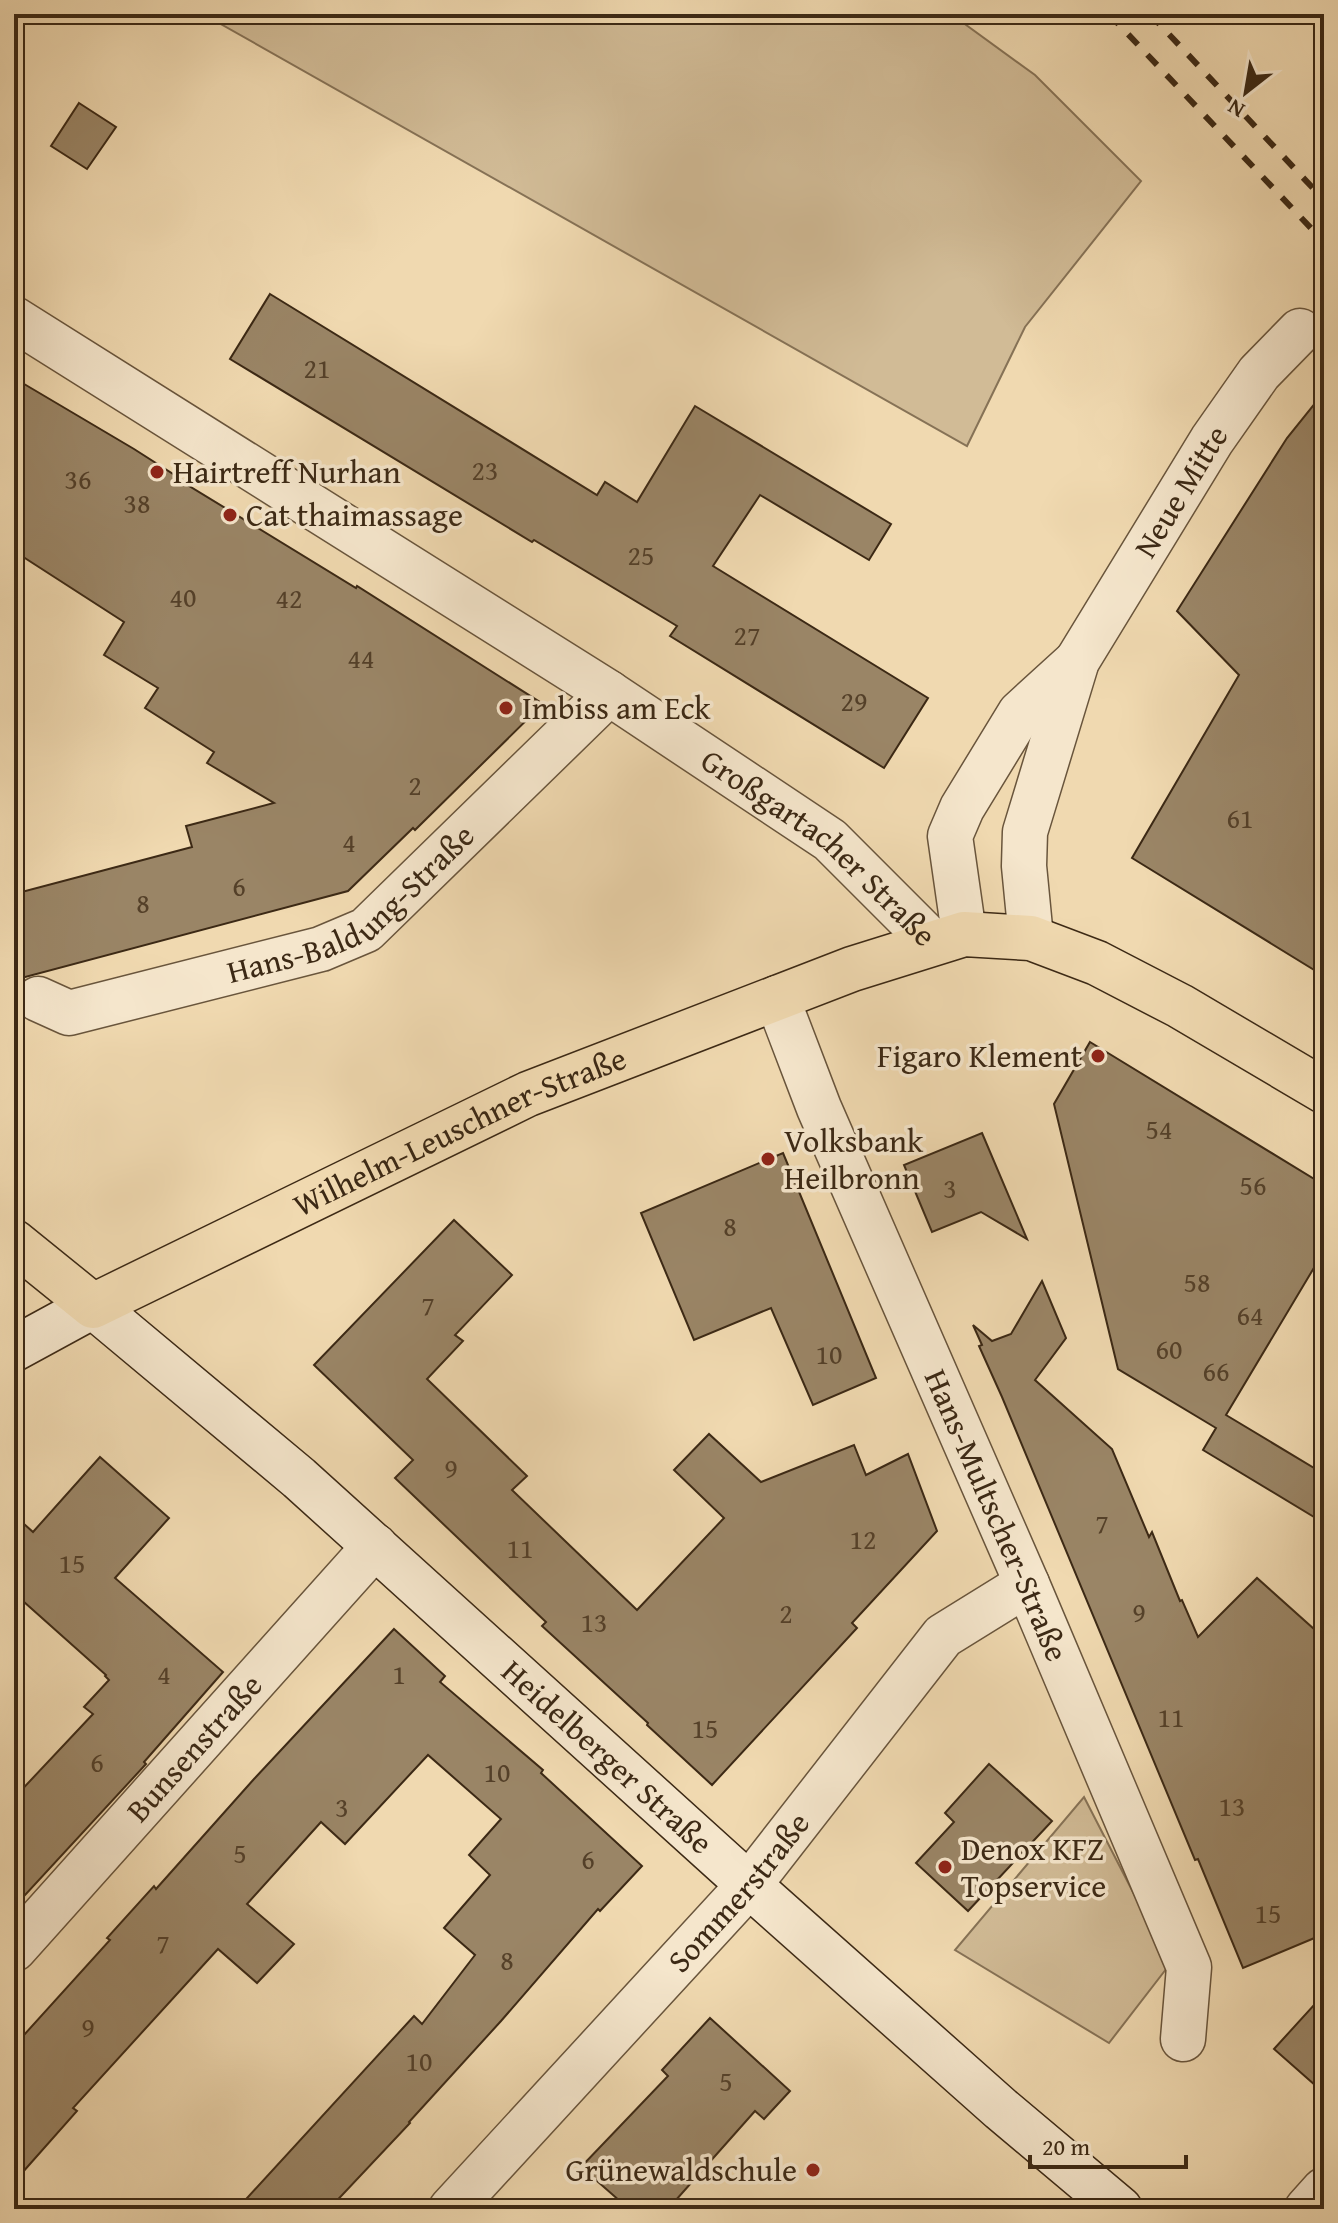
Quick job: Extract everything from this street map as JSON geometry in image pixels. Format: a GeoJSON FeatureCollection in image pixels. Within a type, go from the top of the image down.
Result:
{"type":"FeatureCollection","features":[{"type":"Feature","properties":{"kind":"main road","name":"Großgartacher Straße"},"geometry":{"type":"LineString","coordinates":[[948,938],[1031,938],[1097,963],[1180,1006],[1324,1091]]}},
{"type":"Feature","properties":{"kind":"main road","name":"Wilhelm-Leuschner-Straße"},"geometry":{"type":"LineString","coordinates":[[93,1306],[528,1094],[852,969],[948,938]]}},
{"type":"Feature","properties":{"kind":"main road"},"geometry":{"type":"LineString","coordinates":[[14,1242],[93,1306]]}},
{"type":"Feature","properties":{"kind":"street","name":"Großgartacher Straße"},"geometry":{"type":"LineString","coordinates":[[14,319],[609,693],[830,840],[948,938]]}},
{"type":"Feature","properties":{"kind":"street","name":"Neue Mitte"},"geometry":{"type":"LineString","coordinates":[[1031,938],[1024,866],[1025,832],[1077,661],[1212,440],[1259,373],[1300,331]]}},
{"type":"Feature","properties":{"kind":"street","name":"Neue Mitte"},"geometry":{"type":"LineString","coordinates":[[948,938],[950,836],[962,808],[1020,713],[1077,661]]}},
{"type":"Feature","properties":{"kind":"street","name":"Hans-Baldung-Straße"},"geometry":{"type":"LineString","coordinates":[[38,999],[69,1013],[321,949],[366,930],[609,693]]}},
{"type":"Feature","properties":{"kind":"street","name":"Hans-Multscher-Straße"},"geometry":{"type":"LineString","coordinates":[[777,998],[819,1108],[1027,1584],[1189,1967],[1183,2039]]}},
{"type":"Feature","properties":{"kind":"street"},"geometry":{"type":"LineString","coordinates":[[14,1349],[93,1306]]}},
{"type":"Feature","properties":{"kind":"street","name":"Heidelberger Straße"},"geometry":{"type":"LineString","coordinates":[[93,1306],[299,1478],[749,1885],[1001,2109],[1120,2209]]}},
{"type":"Feature","properties":{"kind":"street","name":"Bunsenstraße"},"geometry":{"type":"LineString","coordinates":[[14,1949],[375,1546]]}},
{"type":"Feature","properties":{"kind":"street","name":"Sommerstraße"},"geometry":{"type":"LineString","coordinates":[[451,2209],[749,1885],[943,1636],[1027,1584]]}},
{"type":"Feature","properties":{"kind":"street"},"geometry":{"type":"LineString","coordinates":[[1307,2209],[1324,2190]]}},
{"type":"Feature","properties":{"kind":"shaded area"},"geometry":{"type":"Polygon","coordinates":[[[203,14],[951,14],[1035,75],[1141,181],[1025,327],[967,446],[203,14]]]}},
{"type":"Feature","properties":{"kind":"shaded area"},"geometry":{"type":"Polygon","coordinates":[[[1084,1797],[1170,1964],[1109,2043],[955,1950],[1084,1797]]]}},
{"type":"Feature","properties":{"kind":"building"},"geometry":{"type":"Polygon","coordinates":[[[79,103],[116,127],[87,169],[51,146],[79,103]]]}},
{"type":"Feature","properties":{"kind":"building"},"geometry":{"type":"Polygon","coordinates":[[[270,294],[597,495],[605,482],[637,502],[695,406],[891,524],[869,560],[760,495],[713,566],[928,698],[884,768],[670,636],[677,626],[230,359],[270,294]]]}},
{"type":"Feature","properties":{"kind":"building"},"geometry":{"type":"Polygon","coordinates":[[[14,378],[357,586],[543,704],[348,891],[14,980],[14,894],[192,847],[186,826],[274,803],[207,763],[214,752],[145,708],[158,688],[104,655],[124,622],[14,551],[14,378]]]}},
{"type":"Feature","properties":{"kind":"building"},"geometry":{"type":"Polygon","coordinates":[[[1324,392],[1324,976],[1132,858],[1239,675],[1177,611],[1287,438],[1324,392]]]}},
{"type":"Feature","properties":{"kind":"building"},"geometry":{"type":"Polygon","coordinates":[[[1090,1042],[1324,1185],[1324,1251],[1226,1415],[1324,1474],[1324,1523],[1203,1450],[1216,1428],[1118,1369],[1054,1104],[1090,1042]]]}},
{"type":"Feature","properties":{"kind":"building"},"geometry":{"type":"Polygon","coordinates":[[[982,1133],[1027,1239],[981,1212],[932,1232],[904,1165],[982,1133]]]}},
{"type":"Feature","properties":{"kind":"building"},"geometry":{"type":"Polygon","coordinates":[[[783,1153],[876,1378],[813,1405],[771,1308],[694,1340],[641,1213],[783,1153]]]}},
{"type":"Feature","properties":{"kind":"building"},"geometry":{"type":"Polygon","coordinates":[[[454,1220],[512,1275],[455,1335],[463,1341],[427,1379],[527,1476],[512,1490],[637,1610],[724,1518],[674,1470],[709,1434],[761,1482],[854,1445],[866,1475],[908,1454],[937,1531],[852,1623],[857,1628],[712,1785],[542,1626],[546,1622],[395,1478],[413,1460],[314,1365],[454,1220]]]}},
{"type":"Feature","properties":{"kind":"building"},"geometry":{"type":"Polygon","coordinates":[[[1042,1281],[1066,1338],[1035,1380],[1112,1449],[1149,1537],[1152,1532],[1198,1637],[1257,1578],[1324,1638],[1324,1934],[1243,1968],[979,1346],[982,1345],[973,1325],[992,1341],[1011,1334],[1042,1281]]]}},
{"type":"Feature","properties":{"kind":"building"},"geometry":{"type":"Polygon","coordinates":[[[100,1457],[169,1518],[115,1578],[223,1672],[144,1762],[146,1764],[14,1907],[14,1798],[93,1714],[84,1707],[109,1680],[14,1593],[14,1515],[33,1532],[100,1457]]]}},
{"type":"Feature","properties":{"kind":"building"},"geometry":{"type":"Polygon","coordinates":[[[394,1629],[445,1676],[440,1682],[543,1770],[541,1773],[642,1866],[600,1911],[598,1909],[410,2123],[329,2209],[237,2209],[414,2016],[422,2024],[475,1955],[444,1928],[490,1875],[469,1855],[501,1819],[428,1755],[345,1844],[321,1822],[247,1904],[294,1944],[257,1983],[218,1949],[73,2108],[77,2111],[14,2182],[14,2046],[110,1940],[107,1938],[154,1886],[156,1889],[394,1629]]]}},
{"type":"Feature","properties":{"kind":"building"},"geometry":{"type":"Polygon","coordinates":[[[989,1764],[1052,1821],[968,1911],[916,1863],[954,1822],[945,1813],[989,1764]]]}},
{"type":"Feature","properties":{"kind":"building"},"geometry":{"type":"Polygon","coordinates":[[[1324,1994],[1324,2093],[1274,2049],[1324,1994]]]}},
{"type":"Feature","properties":{"kind":"building"},"geometry":{"type":"Polygon","coordinates":[[[710,2018],[790,2091],[764,2119],[755,2111],[668,2209],[629,2209],[581,2167],[668,2076],[662,2070],[710,2018]]]}},
{"type":"Feature","properties":{"kind":"railway"},"geometry":{"type":"LineString","coordinates":[[1109,14],[1324,242]]}},
{"type":"Feature","properties":{"kind":"railway"},"geometry":{"type":"LineString","coordinates":[[1150,14],[1324,200]]}},
{"type":"Feature","properties":{"kind":"place","name":"Hairtreff Nurhan"},"geometry":{"type":"Point","coordinates":[157,472]}},
{"type":"Feature","properties":{"kind":"place","name":"Cat thaimassage"},"geometry":{"type":"Point","coordinates":[230,515]}},
{"type":"Feature","properties":{"kind":"place","name":"Imbiss am Eck"},"geometry":{"type":"Point","coordinates":[506,708]}},
{"type":"Feature","properties":{"kind":"place","name":"Figaro Klement"},"geometry":{"type":"Point","coordinates":[1098,1056]}},
{"type":"Feature","properties":{"kind":"place","name":"Volksbank Heilbronn"},"geometry":{"type":"Point","coordinates":[768,1159]}},
{"type":"Feature","properties":{"kind":"place","name":"Denox KFZ Topservice"},"geometry":{"type":"Point","coordinates":[945,1867]}},
{"type":"Feature","properties":{"kind":"place","name":"Grünewaldschule"},"geometry":{"type":"Point","coordinates":[813,2170]}}]}
